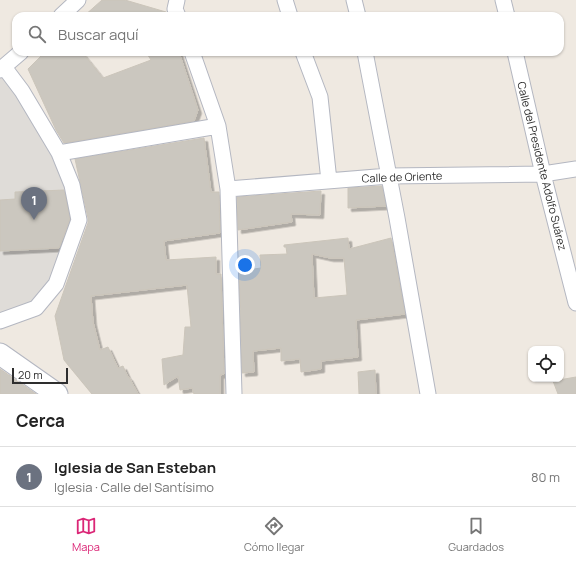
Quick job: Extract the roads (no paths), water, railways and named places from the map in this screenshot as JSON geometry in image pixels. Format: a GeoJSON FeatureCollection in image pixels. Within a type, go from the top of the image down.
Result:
{"type":"FeatureCollection","features":[{"type":"Feature","properties":{"kind":"street"},"geometry":{"type":"LineString","coordinates":[[64,12],[78,0]]}},
{"type":"Feature","properties":{"kind":"street"},"geometry":{"type":"LineString","coordinates":[[176,12],[175,9],[177,0]]}},
{"type":"Feature","properties":{"kind":"street"},"geometry":{"type":"LineString","coordinates":[[285,0],[289,12]]}},
{"type":"Feature","properties":{"kind":"street"},"geometry":{"type":"LineString","coordinates":[[354,0],[357,12]]}},
{"type":"Feature","properties":{"kind":"street"},"geometry":{"type":"LineString","coordinates":[[504,0],[506,12]]}},
{"type":"Feature","properties":{"kind":"street"},"geometry":{"type":"LineString","coordinates":[[0,321],[36,308],[56,284],[79,220],[72,185],[59,153],[22,91],[2,69],[17,56]]}},
{"type":"Feature","properties":{"kind":"street"},"geometry":{"type":"LineString","coordinates":[[193,56],[218,126],[228,189],[234,394]]}},
{"type":"Feature","properties":{"kind":"street"},"geometry":{"type":"LineString","coordinates":[[305,56],[320,97],[329,181]]}},
{"type":"Feature","properties":{"kind":"street"},"geometry":{"type":"LineString","coordinates":[[366,56],[428,394]]}},
{"type":"Feature","properties":{"kind":"street","name":"Calle del Presidente Adolfo Suárez"},"geometry":{"type":"LineString","coordinates":[[516,56],[543,174],[576,303]]}},
{"type":"Feature","properties":{"kind":"street"},"geometry":{"type":"LineString","coordinates":[[59,153],[218,126]]}},
{"type":"Feature","properties":{"kind":"street","name":"Calle de Oriente"},"geometry":{"type":"LineString","coordinates":[[228,189],[389,176],[543,174],[576,169]]}},
{"type":"Feature","properties":{"kind":"street"},"geometry":{"type":"LineString","coordinates":[[0,354],[57,394]]}},
{"type":"Feature","properties":{"kind":"place","name":"Iglesia de San Esteban"},"geometry":{"type":"Point","coordinates":[34,220]}}]}
